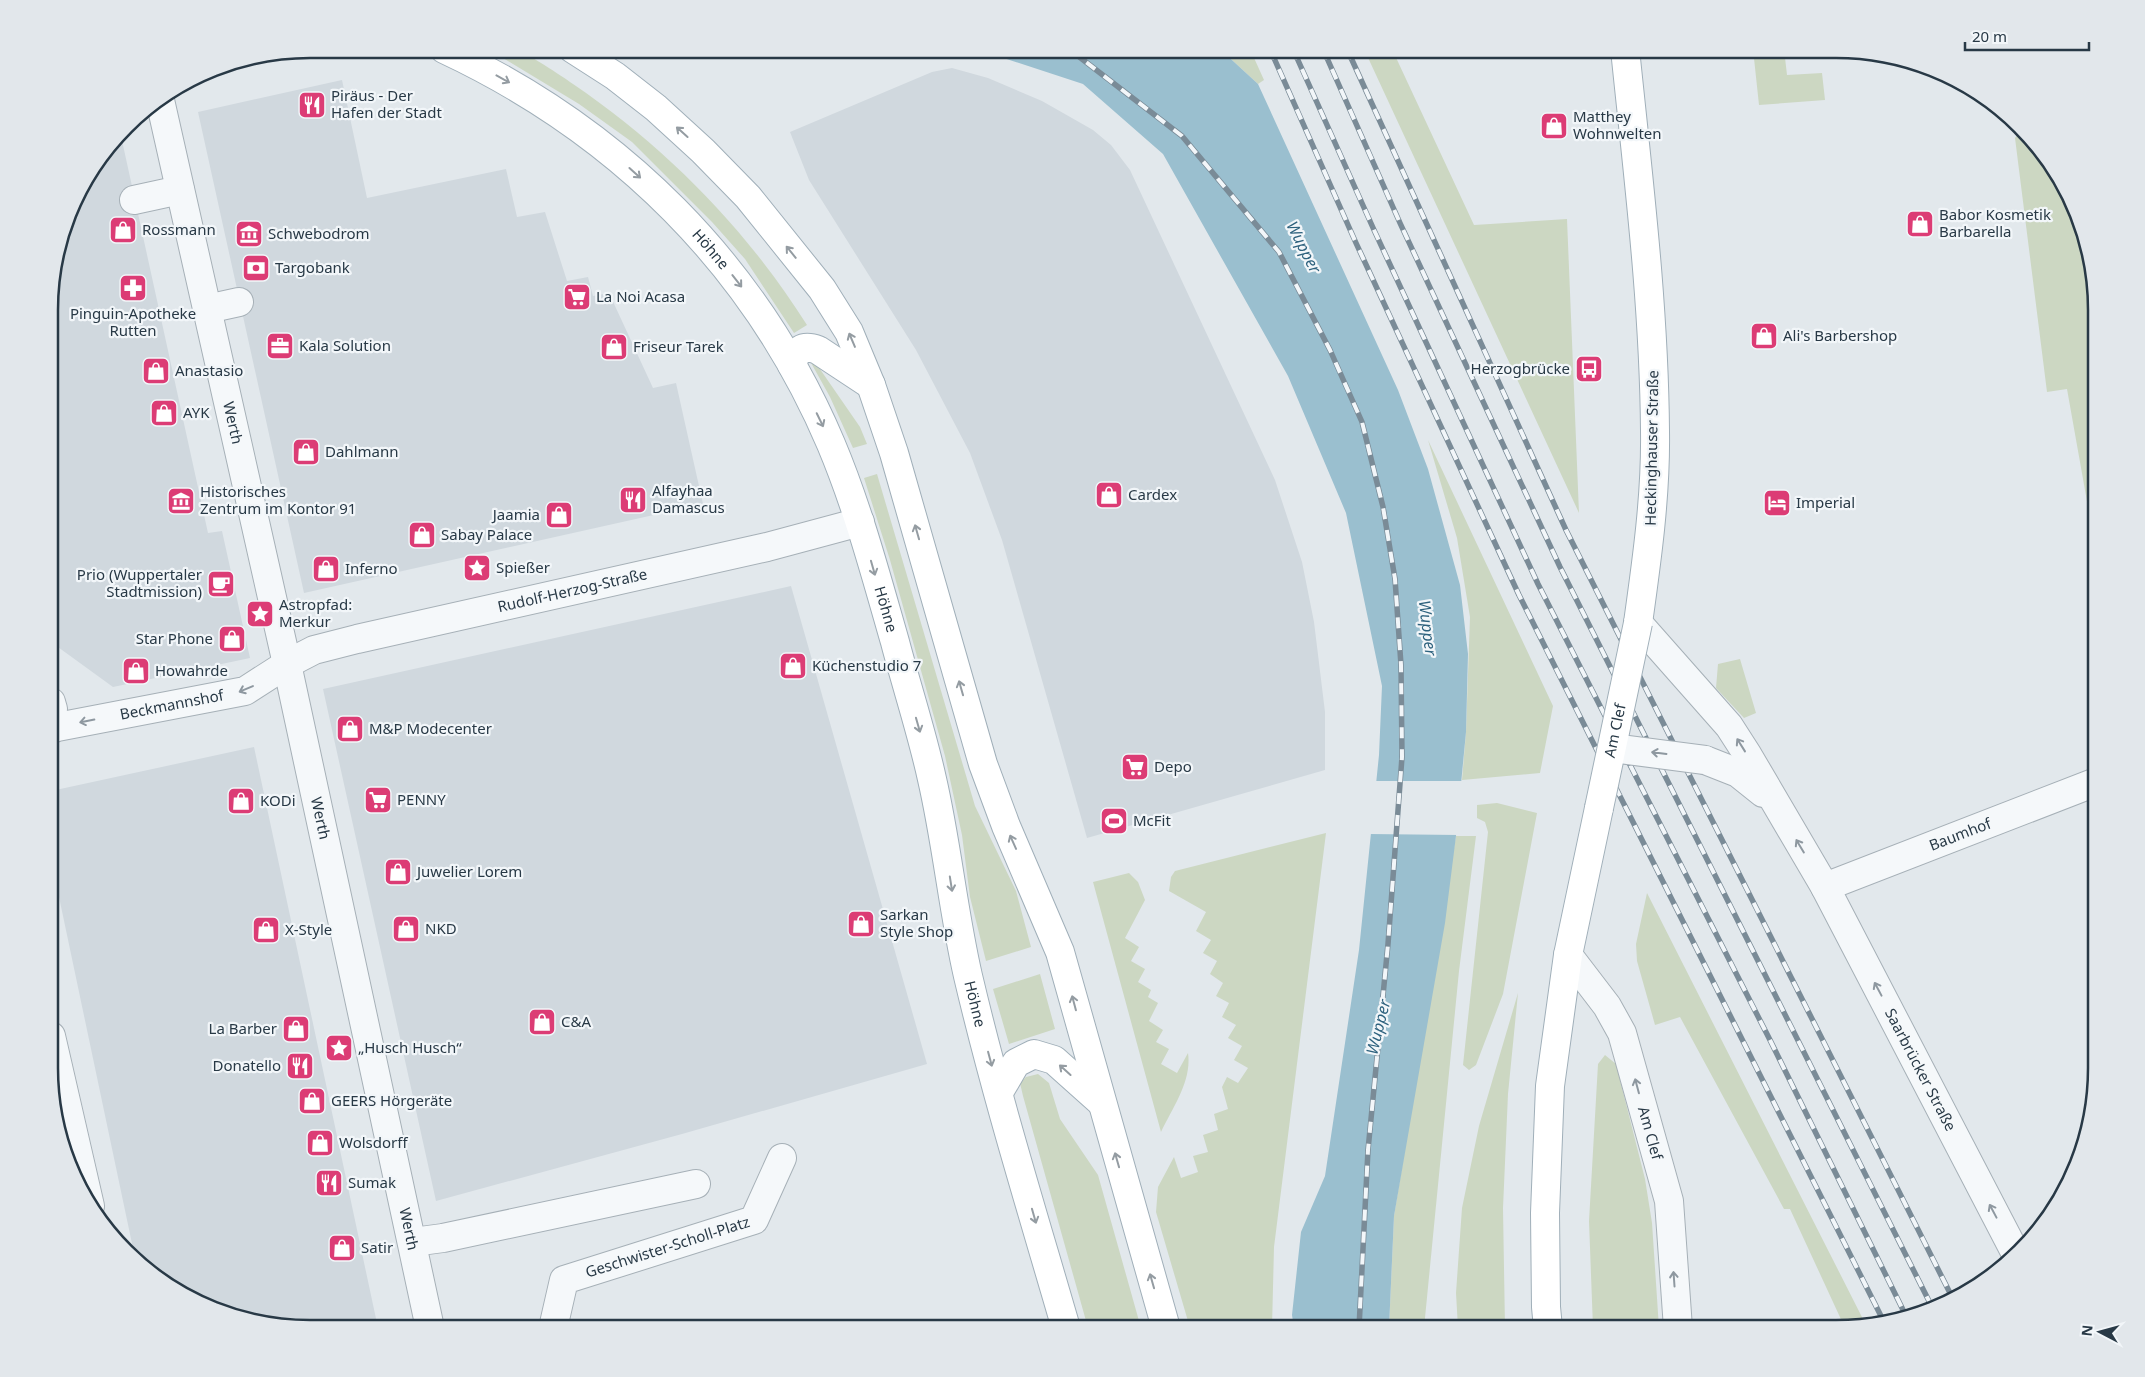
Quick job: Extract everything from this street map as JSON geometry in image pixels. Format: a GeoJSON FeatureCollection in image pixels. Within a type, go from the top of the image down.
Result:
{"type":"FeatureCollection","features":[{"type":"Feature","properties":{"kind":"main road","name":"Höhne"},"geometry":{"type":"LineString","coordinates":[[461,58],[538,98],[592,136],[646,182],[683,217],[747,293],[792,365],[831,444],[860,522],[932,775],[969,978],[999,1092],[1064,1320]]}},
{"type":"Feature","properties":{"kind":"main road"},"geometry":{"type":"LineString","coordinates":[[587,58],[615,76],[656,108],[703,151],[748,197],[822,290],[849,332],[871,385],[899,470],[983,764],[1006,826],[1060,952],[1164,1320]]}},
{"type":"Feature","properties":{"kind":"main road","name":"Heckinghauser Straße"},"geometry":{"type":"LineString","coordinates":[[1626,58],[1651,320],[1655,432],[1650,539],[1638,623]]}},
{"type":"Feature","properties":{"kind":"main road"},"geometry":{"type":"LineString","coordinates":[[792,365],[795,353],[803,347],[810,347],[818,350],[871,385]]}},
{"type":"Feature","properties":{"kind":"main road","name":"Am Clef"},"geometry":{"type":"LineString","coordinates":[[1547,1320],[1546,1213],[1550,1086],[1568,955],[1638,623]]}},
{"type":"Feature","properties":{"kind":"main road"},"geometry":{"type":"LineString","coordinates":[[999,1092],[1016,1063],[1034,1054],[1054,1060],[1101,1102]]}},
{"type":"Feature","properties":{"kind":"street","name":"Werth"},"geometry":{"type":"LineString","coordinates":[[161,106],[287,664],[428,1320]]}},
{"type":"Feature","properties":{"kind":"street"},"geometry":{"type":"LineString","coordinates":[[134,200],[180,190]]}},
{"type":"Feature","properties":{"kind":"street"},"geometry":{"type":"LineString","coordinates":[[207,309],[239,302]]}},
{"type":"Feature","properties":{"kind":"street","name":"Rudolf-Herzog-Straße"},"geometry":{"type":"LineString","coordinates":[[287,664],[314,650],[357,638],[767,547],[860,522]]}},
{"type":"Feature","properties":{"kind":"street"},"geometry":{"type":"LineString","coordinates":[[1638,623],[1729,726],[1825,888]]}},
{"type":"Feature","properties":{"kind":"street","name":"Beckmannshof"},"geometry":{"type":"LineString","coordinates":[[58,719],[245,691],[287,664]]}},
{"type":"Feature","properties":{"kind":"street"},"geometry":{"type":"LineString","coordinates":[[1612,748],[1705,760],[1738,773],[1774,802]]}},
{"type":"Feature","properties":{"kind":"street","name":"Baumhof"},"geometry":{"type":"LineString","coordinates":[[1825,888],[2088,785]]}},
{"type":"Feature","properties":{"kind":"street","name":"Saarbrücker Straße"},"geometry":{"type":"LineString","coordinates":[[1825,888],[2013,1247]]}},
{"type":"Feature","properties":{"kind":"street","name":"Am Clef"},"geometry":{"type":"LineString","coordinates":[[1568,955],[1607,1006],[1622,1033],[1669,1201],[1677,1320]]}},
{"type":"Feature","properties":{"kind":"street"},"geometry":{"type":"LineString","coordinates":[[58,1067],[84,1178]]}},
{"type":"Feature","properties":{"kind":"street","name":"Geschwister-Scholl-Platz"},"geometry":{"type":"LineString","coordinates":[[555,1320],[564,1280],[754,1220],[782,1158]]}},
{"type":"Feature","properties":{"kind":"street"},"geometry":{"type":"LineString","coordinates":[[413,1242],[453,1236],[696,1184]]}},
{"type":"Feature","properties":{"kind":"shaded area"},"geometry":{"type":"Polygon","coordinates":[[[952,68],[988,78],[1042,101],[1093,130],[1111,145],[1130,170],[1275,480],[1302,562],[1314,622],[1325,712],[1325,770],[1087,838],[1002,540],[970,453],[916,350],[809,180],[790,132],[932,72],[952,68]]]}},
{"type":"Feature","properties":{"kind":"shaded area"},"geometry":{"type":"Polygon","coordinates":[[[342,80],[367,198],[506,169],[517,217],[545,212],[567,281],[588,277],[593,296],[609,293],[653,388],[676,383],[703,504],[304,593],[198,112],[342,80]]]}},
{"type":"Feature","properties":{"kind":"shaded area"},"geometry":{"type":"Polygon","coordinates":[[[122,141],[208,533],[222,531],[250,658],[113,687],[58,647],[58,293],[62,261],[77,213],[91,184],[122,141]]]}},
{"type":"Feature","properties":{"kind":"shaded area"},"geometry":{"type":"Polygon","coordinates":[[[791,586],[927,1064],[682,1134],[436,1201],[323,689],[791,586]]]}},
{"type":"Feature","properties":{"kind":"shaded area"},"geometry":{"type":"Polygon","coordinates":[[[254,747],[376,1320],[293,1319],[245,1311],[213,1300],[184,1286],[156,1267],[133,1248],[58,892],[58,789],[254,747]]]}},
{"type":"Feature","properties":{"kind":"green space"},"geometry":{"type":"Polygon","coordinates":[[[503,58],[533,58],[608,109],[673,163],[703,193],[758,256],[784,290],[807,325],[794,333],[745,259],[712,222],[632,142],[579,104],[503,58]]]}},
{"type":"Feature","properties":{"kind":"green space"},"geometry":{"type":"Polygon","coordinates":[[[1230,58],[1254,58],[1264,80],[1258,84],[1230,58]]]}},
{"type":"Feature","properties":{"kind":"green space"},"geometry":{"type":"Polygon","coordinates":[[[1368,58],[1396,58],[1474,225],[1567,219],[1579,513],[1368,58]]]}},
{"type":"Feature","properties":{"kind":"green space"},"geometry":{"type":"Polygon","coordinates":[[[1754,58],[1785,58],[1787,75],[1822,73],[1825,100],[1759,105],[1754,58]]]}},
{"type":"Feature","properties":{"kind":"green space"},"geometry":{"type":"Polygon","coordinates":[[[2017,135],[2025,143],[2054,184],[2068,213],[2083,261],[2088,310],[2088,507],[2067,389],[2047,392],[2015,138],[2017,135]]]}},
{"type":"Feature","properties":{"kind":"green space"},"geometry":{"type":"Polygon","coordinates":[[[813,359],[860,427],[867,444],[853,448],[830,397],[810,361],[813,359]]]}},
{"type":"Feature","properties":{"kind":"green space"},"geometry":{"type":"Polygon","coordinates":[[[1428,440],[1553,706],[1540,773],[1462,780],[1466,732],[1470,617],[1457,538],[1428,440]]]}},
{"type":"Feature","properties":{"kind":"green space"},"geometry":{"type":"Polygon","coordinates":[[[877,474],[975,806],[1016,891],[1031,947],[986,961],[970,897],[962,835],[945,756],[890,560],[864,478],[877,474]]]}},
{"type":"Feature","properties":{"kind":"green space"},"geometry":{"type":"Polygon","coordinates":[[[1740,659],[1756,713],[1744,718],[1716,688],[1718,664],[1740,659]]]}},
{"type":"Feature","properties":{"kind":"green space"},"geometry":{"type":"Polygon","coordinates":[[[1497,803],[1537,813],[1503,994],[1476,1065],[1469,1070],[1463,1065],[1488,832],[1485,822],[1477,818],[1477,805],[1497,803]]]}},
{"type":"Feature","properties":{"kind":"green space"},"geometry":{"type":"Polygon","coordinates":[[[1326,833],[1274,1247],[1272,1320],[1188,1320],[1156,1212],[1158,1187],[1174,1157],[1181,1178],[1198,1172],[1193,1156],[1208,1152],[1203,1135],[1218,1130],[1214,1114],[1228,1109],[1222,1087],[1227,1077],[1238,1083],[1248,1068],[1234,1060],[1242,1046],[1228,1038],[1236,1025],[1222,1017],[1229,1003],[1216,996],[1223,983],[1210,974],[1217,961],[1203,953],[1211,940],[1196,931],[1206,912],[1169,891],[1171,877],[1175,871],[1326,833]]]}},
{"type":"Feature","properties":{"kind":"green space"},"geometry":{"type":"Polygon","coordinates":[[[1456,836],[1476,836],[1459,971],[1425,1320],[1389,1320],[1394,1216],[1456,836]]]}},
{"type":"Feature","properties":{"kind":"green space"},"geometry":{"type":"Polygon","coordinates":[[[1129,873],[1138,882],[1145,900],[1125,938],[1139,947],[1131,961],[1145,969],[1138,982],[1151,990],[1148,997],[1158,1003],[1149,1021],[1163,1030],[1156,1042],[1169,1049],[1161,1064],[1177,1073],[1188,1053],[1187,1074],[1184,1084],[1161,1132],[1093,882],[1129,873]]]}},
{"type":"Feature","properties":{"kind":"green space"},"geometry":{"type":"Polygon","coordinates":[[[1647,893],[1862,1318],[1841,1320],[1790,1209],[1784,1209],[1680,1017],[1655,1025],[1637,961],[1636,944],[1647,893]]]}},
{"type":"Feature","properties":{"kind":"green space"},"geometry":{"type":"Polygon","coordinates":[[[1040,974],[1055,1029],[1009,1044],[993,989],[1040,974]]]}},
{"type":"Feature","properties":{"kind":"green space"},"geometry":{"type":"Polygon","coordinates":[[[1518,993],[1508,1094],[1503,1208],[1505,1320],[1458,1320],[1456,1293],[1462,1208],[1479,1126],[1518,993]]]}},
{"type":"Feature","properties":{"kind":"green space"},"geometry":{"type":"Polygon","coordinates":[[[1605,1055],[1616,1064],[1645,1179],[1652,1223],[1658,1320],[1593,1320],[1589,1221],[1598,1064],[1605,1055]]]}},
{"type":"Feature","properties":{"kind":"green space"},"geometry":{"type":"Polygon","coordinates":[[[1038,1074],[1049,1083],[1060,1119],[1098,1175],[1139,1320],[1086,1320],[1023,1096],[1020,1083],[1026,1077],[1038,1074]]]}},
{"type":"Feature","properties":{"kind":"water","name":"Wupper"},"geometry":{"type":"Polygon","coordinates":[[[1004,58],[1230,58],[1258,84],[1398,390],[1428,469],[1460,585],[1468,654],[1466,732],[1445,923],[1394,1216],[1389,1320],[1293,1320],[1292,1315],[1301,1232],[1325,1176],[1359,950],[1379,755],[1382,686],[1346,513],[1288,376],[1163,154],[1083,84],[1004,58]]]}},
{"type":"Feature","properties":{"kind":"pier"},"geometry":{"type":"Polygon","coordinates":[[[1374,781],[1465,781],[1459,835],[1369,834],[1374,781]]]}},
{"type":"Feature","properties":{"kind":"railway"},"geometry":{"type":"LineString","coordinates":[[1081,58],[1182,136],[1279,252],[1330,350],[1362,422],[1383,507],[1395,579],[1401,665],[1402,757],[1388,944],[1368,1150],[1359,1320]]}},
{"type":"Feature","properties":{"kind":"railway"},"geometry":{"type":"LineString","coordinates":[[1274,58],[1356,243],[1519,595],[1881,1315]]}},
{"type":"Feature","properties":{"kind":"railway"},"geometry":{"type":"LineString","coordinates":[[1297,58],[1374,230],[1538,584],[1770,1040],[1903,1310]]}},
{"type":"Feature","properties":{"kind":"railway"},"geometry":{"type":"LineString","coordinates":[[1327,58],[1400,223],[1560,567],[1929,1301]]}},
{"type":"Feature","properties":{"kind":"railway"},"geometry":{"type":"LineString","coordinates":[[1351,58],[1566,530],[1949,1292]]}},
{"type":"Feature","properties":{"kind":"place","name":"Piräus - Der Hafen der Stadt"},"geometry":{"type":"Point","coordinates":[312,105]}},
{"type":"Feature","properties":{"kind":"place","name":"Matthey Wohnwelten"},"geometry":{"type":"Point","coordinates":[1554,126]}},
{"type":"Feature","properties":{"kind":"place","name":"Babor Kosmetik Barbarella"},"geometry":{"type":"Point","coordinates":[1920,224]}},
{"type":"Feature","properties":{"kind":"place","name":"Rossmann"},"geometry":{"type":"Point","coordinates":[123,230]}},
{"type":"Feature","properties":{"kind":"place","name":"Schwebodrom"},"geometry":{"type":"Point","coordinates":[249,234]}},
{"type":"Feature","properties":{"kind":"place","name":"Targobank"},"geometry":{"type":"Point","coordinates":[256,268]}},
{"type":"Feature","properties":{"kind":"place","name":"Pinguin-Apotheke Rutten"},"geometry":{"type":"Point","coordinates":[133,288]}},
{"type":"Feature","properties":{"kind":"place","name":"La Noi Acasa"},"geometry":{"type":"Point","coordinates":[577,297]}},
{"type":"Feature","properties":{"kind":"place","name":"Ali's Barbershop"},"geometry":{"type":"Point","coordinates":[1764,336]}},
{"type":"Feature","properties":{"kind":"place","name":"Kala Solution"},"geometry":{"type":"Point","coordinates":[280,346]}},
{"type":"Feature","properties":{"kind":"place","name":"Friseur Tarek"},"geometry":{"type":"Point","coordinates":[614,347]}},
{"type":"Feature","properties":{"kind":"place","name":"Herzogbrücke"},"geometry":{"type":"Point","coordinates":[1589,369]}},
{"type":"Feature","properties":{"kind":"place","name":"Anastasio"},"geometry":{"type":"Point","coordinates":[156,371]}},
{"type":"Feature","properties":{"kind":"place","name":"AYK"},"geometry":{"type":"Point","coordinates":[164,413]}},
{"type":"Feature","properties":{"kind":"place","name":"Dahlmann"},"geometry":{"type":"Point","coordinates":[306,452]}},
{"type":"Feature","properties":{"kind":"place","name":"Cardex"},"geometry":{"type":"Point","coordinates":[1109,495]}},
{"type":"Feature","properties":{"kind":"place","name":"Alfayhaa Damascus"},"geometry":{"type":"Point","coordinates":[633,500]}},
{"type":"Feature","properties":{"kind":"place","name":"Historisches Zentrum im Kontor 91"},"geometry":{"type":"Point","coordinates":[181,501]}},
{"type":"Feature","properties":{"kind":"place","name":"Imperial"},"geometry":{"type":"Point","coordinates":[1777,503]}},
{"type":"Feature","properties":{"kind":"place","name":"Jaamia"},"geometry":{"type":"Point","coordinates":[559,515]}},
{"type":"Feature","properties":{"kind":"place","name":"Sabay Palace"},"geometry":{"type":"Point","coordinates":[422,535]}},
{"type":"Feature","properties":{"kind":"place","name":"Spießer"},"geometry":{"type":"Point","coordinates":[477,568]}},
{"type":"Feature","properties":{"kind":"place","name":"Inferno"},"geometry":{"type":"Point","coordinates":[326,569]}},
{"type":"Feature","properties":{"kind":"place","name":"Prio (Wuppertaler Stadtmission)"},"geometry":{"type":"Point","coordinates":[221,584]}},
{"type":"Feature","properties":{"kind":"place","name":"Astropfad: Merkur"},"geometry":{"type":"Point","coordinates":[260,614]}},
{"type":"Feature","properties":{"kind":"place","name":"Star Phone"},"geometry":{"type":"Point","coordinates":[232,639]}},
{"type":"Feature","properties":{"kind":"place","name":"Küchenstudio 7"},"geometry":{"type":"Point","coordinates":[793,666]}},
{"type":"Feature","properties":{"kind":"place","name":"Howahrde"},"geometry":{"type":"Point","coordinates":[136,671]}},
{"type":"Feature","properties":{"kind":"place","name":"M&P Modecenter"},"geometry":{"type":"Point","coordinates":[350,729]}},
{"type":"Feature","properties":{"kind":"place","name":"Depo"},"geometry":{"type":"Point","coordinates":[1135,767]}},
{"type":"Feature","properties":{"kind":"place","name":"PENNY"},"geometry":{"type":"Point","coordinates":[378,800]}},
{"type":"Feature","properties":{"kind":"place","name":"KODi"},"geometry":{"type":"Point","coordinates":[241,801]}},
{"type":"Feature","properties":{"kind":"place","name":"McFit"},"geometry":{"type":"Point","coordinates":[1114,821]}},
{"type":"Feature","properties":{"kind":"place","name":"Juwelier Lorem"},"geometry":{"type":"Point","coordinates":[398,872]}},
{"type":"Feature","properties":{"kind":"place","name":"Sarkan Style Shop"},"geometry":{"type":"Point","coordinates":[861,924]}},
{"type":"Feature","properties":{"kind":"place","name":"NKD"},"geometry":{"type":"Point","coordinates":[406,929]}},
{"type":"Feature","properties":{"kind":"place","name":"X-Style"},"geometry":{"type":"Point","coordinates":[266,930]}},
{"type":"Feature","properties":{"kind":"place","name":"C&A"},"geometry":{"type":"Point","coordinates":[542,1022]}},
{"type":"Feature","properties":{"kind":"place","name":"La Barber"},"geometry":{"type":"Point","coordinates":[296,1029]}},
{"type":"Feature","properties":{"kind":"place","name":"„Husch Husch“"},"geometry":{"type":"Point","coordinates":[339,1048]}},
{"type":"Feature","properties":{"kind":"place","name":"Donatello"},"geometry":{"type":"Point","coordinates":[300,1066]}},
{"type":"Feature","properties":{"kind":"place","name":"GEERS Hörgeräte"},"geometry":{"type":"Point","coordinates":[312,1101]}},
{"type":"Feature","properties":{"kind":"place","name":"Wolsdorff"},"geometry":{"type":"Point","coordinates":[320,1143]}},
{"type":"Feature","properties":{"kind":"place","name":"Sumak"},"geometry":{"type":"Point","coordinates":[329,1183]}},
{"type":"Feature","properties":{"kind":"place","name":"Satir"},"geometry":{"type":"Point","coordinates":[342,1248]}}]}
